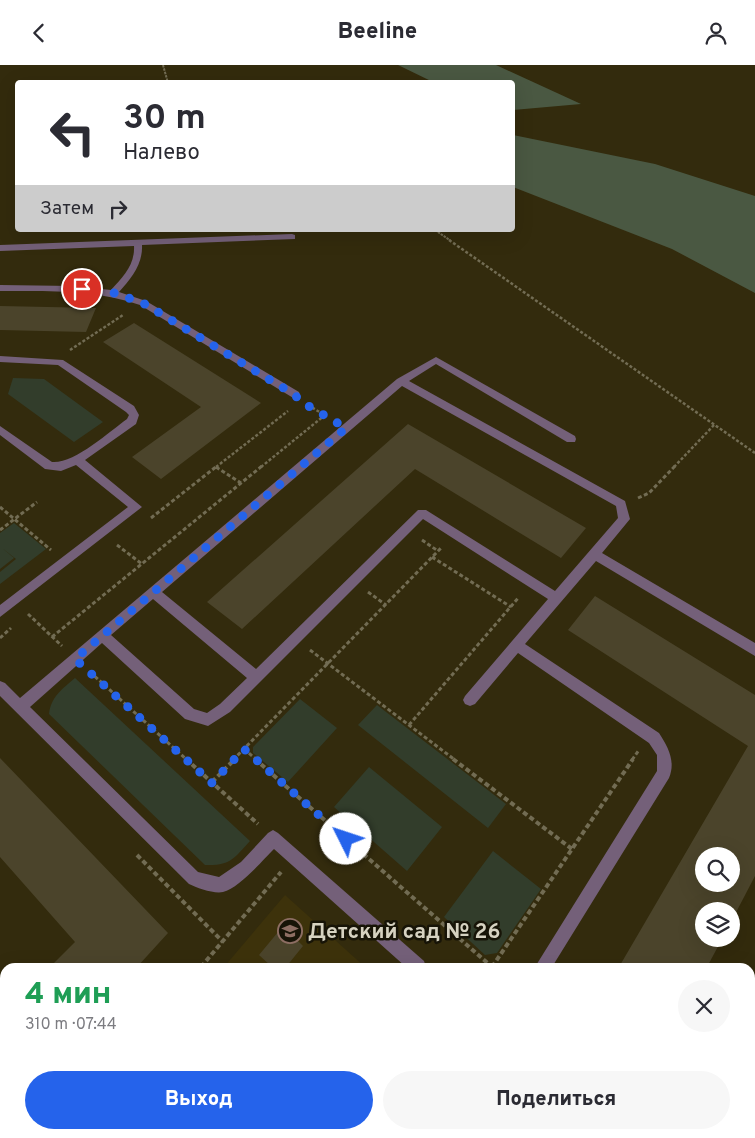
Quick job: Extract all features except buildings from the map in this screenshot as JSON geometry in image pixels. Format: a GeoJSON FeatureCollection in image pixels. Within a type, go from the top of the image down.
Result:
{"type":"FeatureCollection","features":[{"type":"Feature","properties":{"kind":"lane"},"geometry":{"type":"LineString","coordinates":[[0,248],[292,237]]}},
{"type":"Feature","properties":{"kind":"lane"},"geometry":{"type":"LineString","coordinates":[[114,293],[127,279],[140,254],[138,244]]}},
{"type":"Feature","properties":{"kind":"lane"},"geometry":{"type":"LineString","coordinates":[[0,288],[82,289],[114,293],[143,303],[295,395]]}},
{"type":"Feature","properties":{"kind":"lane"},"geometry":{"type":"LineString","coordinates":[[0,359],[60,362],[130,409],[134,415],[132,421],[77,461],[61,467],[48,466],[0,430]]}},
{"type":"Feature","properties":{"kind":"lane"},"geometry":{"type":"LineString","coordinates":[[22,706],[102,635],[401,381],[436,360],[571,439]]}},
{"type":"Feature","properties":{"kind":"lane"},"geometry":{"type":"LineString","coordinates":[[401,381],[621,504],[624,519],[470,700]]}},
{"type":"Feature","properties":{"kind":"lane"},"geometry":{"type":"LineString","coordinates":[[0,612],[136,507],[77,461]]}},
{"type":"Feature","properties":{"kind":"lane"},"geometry":{"type":"LineString","coordinates":[[102,635],[190,714],[208,720],[225,708],[422,513],[556,598]]}},
{"type":"Feature","properties":{"kind":"lane"},"geometry":{"type":"LineString","coordinates":[[594,554],[755,649]]}},
{"type":"Feature","properties":{"kind":"lane"},"geometry":{"type":"LineString","coordinates":[[153,592],[256,678]]}},
{"type":"Feature","properties":{"kind":"lane"},"geometry":{"type":"LineString","coordinates":[[516,645],[654,738],[664,753],[664,773],[545,963]]}},
{"type":"Feature","properties":{"kind":"lane"},"geometry":{"type":"LineString","coordinates":[[0,687],[22,706],[194,879],[221,885],[246,867],[273,838],[414,963]]}},
{"type":"Feature","properties":{"kind":"path"},"geometry":{"type":"LineString","coordinates":[[163,65],[167,80]]}},
{"type":"Feature","properties":{"kind":"path"},"geometry":{"type":"LineString","coordinates":[[437,232],[755,453]]}},
{"type":"Feature","properties":{"kind":"path"},"geometry":{"type":"LineString","coordinates":[[60,362],[75,345],[143,303]]}},
{"type":"Feature","properties":{"kind":"path"},"geometry":{"type":"LineString","coordinates":[[295,395],[300,401],[346,428]]}},
{"type":"Feature","properties":{"kind":"path"},"geometry":{"type":"LineString","coordinates":[[52,637],[325,415]]}},
{"type":"Feature","properties":{"kind":"path"},"geometry":{"type":"LineString","coordinates":[[621,504],[650,493],[714,425]]}},
{"type":"Feature","properties":{"kind":"path"},"geometry":{"type":"LineString","coordinates":[[216,467],[241,483]]}},
{"type":"Feature","properties":{"kind":"path"},"geometry":{"type":"LineString","coordinates":[[0,530],[37,502]]}},
{"type":"Feature","properties":{"kind":"path"},"geometry":{"type":"LineString","coordinates":[[0,507],[64,562]]}},
{"type":"Feature","properties":{"kind":"path"},"geometry":{"type":"LineString","coordinates":[[212,783],[455,534]]}},
{"type":"Feature","properties":{"kind":"path"},"geometry":{"type":"LineString","coordinates":[[117,545],[142,564]]}},
{"type":"Feature","properties":{"kind":"path"},"geometry":{"type":"LineString","coordinates":[[432,557],[511,607]]}},
{"type":"Feature","properties":{"kind":"path"},"geometry":{"type":"LineString","coordinates":[[409,725],[532,583]]}},
{"type":"Feature","properties":{"kind":"path"},"geometry":{"type":"LineString","coordinates":[[28,614],[273,838]]}},
{"type":"Feature","properties":{"kind":"path"},"geometry":{"type":"LineString","coordinates":[[295,639],[572,849]]}},
{"type":"Feature","properties":{"kind":"path"},"geometry":{"type":"LineString","coordinates":[[495,963],[649,735]]}},
{"type":"Feature","properties":{"kind":"path"},"geometry":{"type":"LineString","coordinates":[[244,749],[487,963]]}},
{"type":"Feature","properties":{"kind":"path"},"geometry":{"type":"LineString","coordinates":[[204,963],[295,856]]}},
{"type":"Feature","properties":{"kind":"shaded area","name":"Детский сад № 26"},"geometry":{"type":"Polygon","coordinates":[[[285,895],[361,963],[227,963],[285,895]]]}},
{"type":"Feature","properties":{"kind":"green space"},"geometry":{"type":"Polygon","coordinates":[[[398,65],[496,65],[581,104],[515,110],[515,80],[429,80],[398,65]]]}},
{"type":"Feature","properties":{"kind":"green space"},"geometry":{"type":"Polygon","coordinates":[[[515,135],[655,164],[755,196],[755,293],[672,249],[515,188],[515,135]]]}},
{"type":"Feature","properties":{"kind":"green space"},"geometry":{"type":"Polygon","coordinates":[[[13,378],[44,379],[103,422],[74,442],[8,394],[13,378]]]}},
{"type":"Feature","properties":{"kind":"green space"},"geometry":{"type":"Polygon","coordinates":[[[14,523],[46,549],[0,584],[0,572],[16,559],[2,548],[14,558],[0,569],[0,533],[14,523]]]}},
{"type":"Feature","properties":{"kind":"green space"},"geometry":{"type":"Polygon","coordinates":[[[75,678],[250,841],[236,856],[221,864],[205,865],[49,714],[55,698],[75,678]]]}},
{"type":"Feature","properties":{"kind":"green space"},"geometry":{"type":"Polygon","coordinates":[[[300,699],[337,728],[288,782],[253,753],[253,747],[300,699]]]}},
{"type":"Feature","properties":{"kind":"green space"},"geometry":{"type":"Polygon","coordinates":[[[377,705],[506,804],[488,828],[358,725],[377,705]]]}},
{"type":"Feature","properties":{"kind":"green space"},"geometry":{"type":"Polygon","coordinates":[[[369,767],[442,827],[407,871],[334,807],[369,767]]]}},
{"type":"Feature","properties":{"kind":"green space"},"geometry":{"type":"Polygon","coordinates":[[[493,851],[541,889],[497,953],[485,955],[444,917],[493,851]]]}},
{"type":"Feature","properties":{"kind":"place","name":"Детский сад № 26"},"geometry":{"type":"Point","coordinates":[290,931]}},
{"type":"Feature","properties":{"kind":"route"},"geometry":{"type":"LineString","coordinates":[[82,289],[114,293],[143,303],[346,428],[75,659],[212,783],[244,749],[346,839]]}}]}
